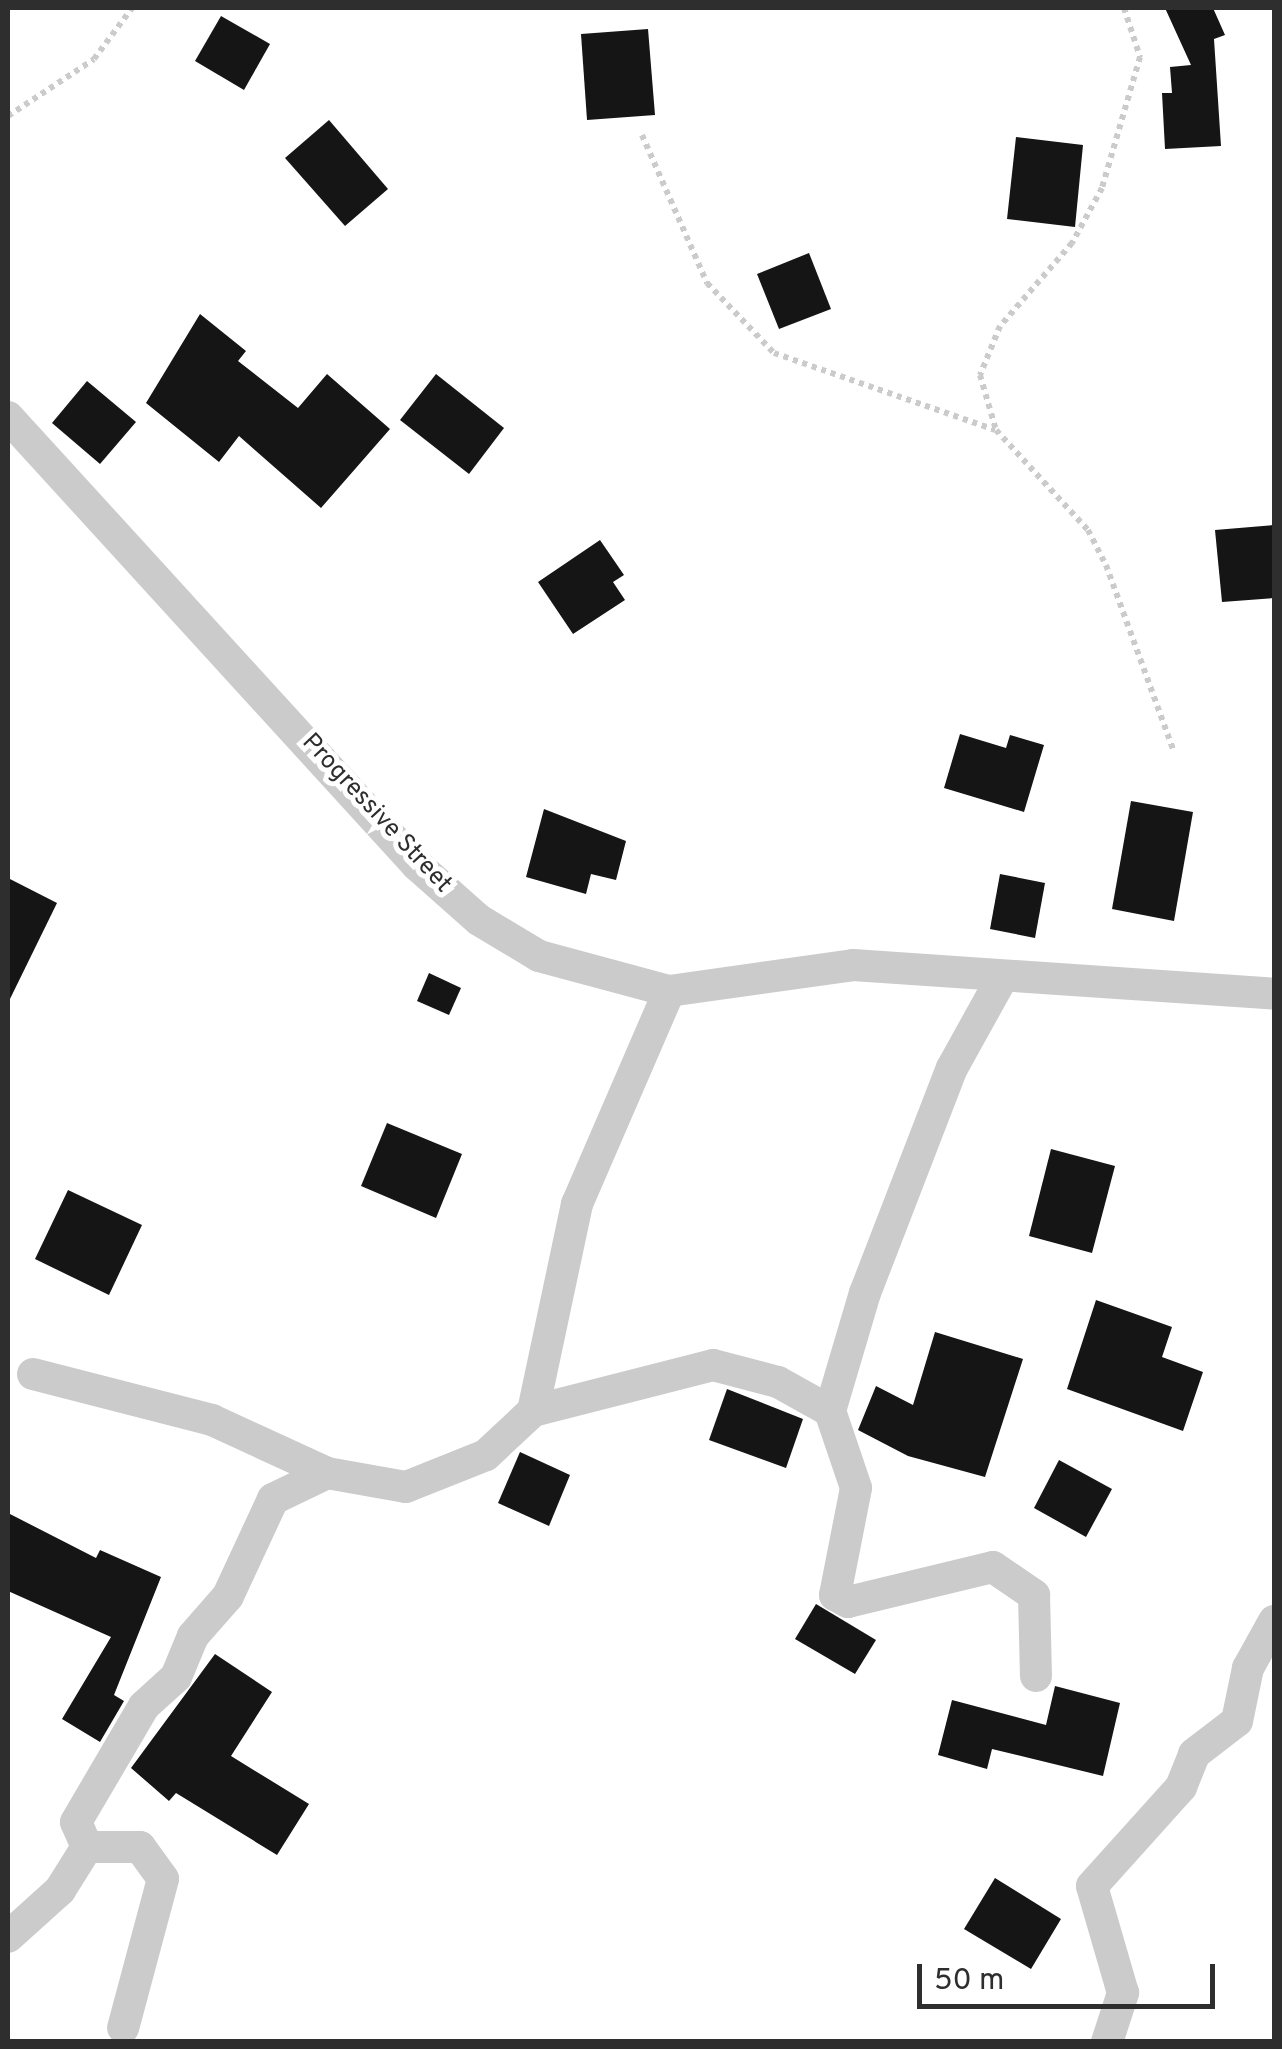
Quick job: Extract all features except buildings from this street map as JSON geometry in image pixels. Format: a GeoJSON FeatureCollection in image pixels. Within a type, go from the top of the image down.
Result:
{"type":"FeatureCollection","features":[{"type":"Feature","properties":{"kind":"street","name":"Progressive Street"},"geometry":{"type":"LineString","coordinates":[[8,417],[102,530],[479,920],[540,956],[669,991],[853,965],[1274,994]]}},
{"type":"Feature","properties":{"kind":"street"},"geometry":{"type":"LineString","coordinates":[[1003,976],[952,1068],[865,1293],[830,1411],[856,1488],[835,1596],[848,1602],[993,1567],[1034,1595],[1036,1676]]}},
{"type":"Feature","properties":{"kind":"street"},"geometry":{"type":"LineString","coordinates":[[533,1411],[577,1204],[669,991]]}},
{"type":"Feature","properties":{"kind":"street"},"geometry":{"type":"LineString","coordinates":[[32,1374],[212,1420],[327,1473],[406,1488],[486,1455],[533,1411],[712,1366],[778,1382],[830,1411]]}},
{"type":"Feature","properties":{"kind":"street"},"geometry":{"type":"LineString","coordinates":[[88,1847],[76,1822],[144,1706],[176,1678],[192,1636],[228,1596],[273,1499],[327,1473]]}},
{"type":"Feature","properties":{"kind":"street"},"geometry":{"type":"LineString","coordinates":[[1107,2042],[1124,1993],[1092,1886],[1181,1787],[1194,1754],[1238,1721],[1248,1668],[1274,1621]]}},
{"type":"Feature","properties":{"kind":"street"},"geometry":{"type":"LineString","coordinates":[[8,1937],[60,1890],[88,1847]]}},
{"type":"Feature","properties":{"kind":"street"},"geometry":{"type":"LineString","coordinates":[[88,1847],[140,1847],[164,1879],[123,2028]]}},
{"type":"Feature","properties":{"kind":"path"},"geometry":{"type":"LineString","coordinates":[[8,116],[94,58],[132,8]]}},
{"type":"Feature","properties":{"kind":"path"},"geometry":{"type":"LineString","coordinates":[[1124,8],[1140,57],[1102,188],[1072,243],[1000,326],[980,376],[996,430],[1088,530],[1173,750]]}},
{"type":"Feature","properties":{"kind":"path"},"geometry":{"type":"LineString","coordinates":[[642,135],[707,283],[774,354],[996,430]]}}]}
